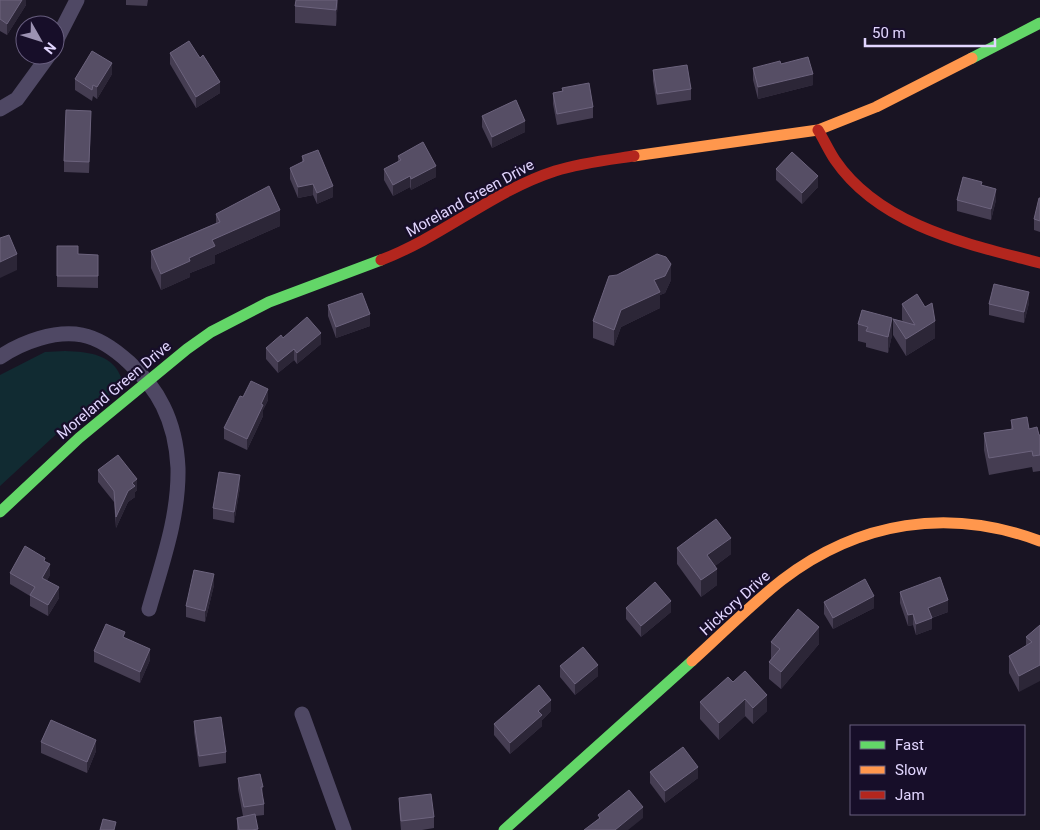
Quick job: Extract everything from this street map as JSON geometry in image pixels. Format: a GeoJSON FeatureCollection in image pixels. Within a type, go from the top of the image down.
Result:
{"type":"FeatureCollection","features":[{"type":"Feature","properties":{"kind":"street"},"geometry":{"type":"LineString","coordinates":[[65,23],[77,0]]}},
{"type":"Feature","properties":{"kind":"street","name":"Moreland Green Drive"},"geometry":{"type":"LineString","coordinates":[[0,512],[79,438],[148,384],[200,339],[269,302],[402,252],[538,177],[592,162],[818,130],[876,107],[1040,23]]}},
{"type":"Feature","properties":{"kind":"street"},"geometry":{"type":"LineString","coordinates":[[0,109],[18,99],[42,65]]}},
{"type":"Feature","properties":{"kind":"street"},"geometry":{"type":"LineString","coordinates":[[818,130],[828,152],[841,167],[871,196],[898,216],[927,231],[958,242],[1040,263]]}},
{"type":"Feature","properties":{"kind":"street"},"geometry":{"type":"LineString","coordinates":[[0,357],[15,347],[38,339],[82,335],[104,344],[122,356],[159,398],[169,420],[178,466],[174,517],[149,609]]}},
{"type":"Feature","properties":{"kind":"street","name":"Hickory Drive"},"geometry":{"type":"LineString","coordinates":[[504,830],[781,581],[832,548],[889,529],[942,523],[978,525],[1008,530],[1040,541]]}},
{"type":"Feature","properties":{"kind":"street"},"geometry":{"type":"LineString","coordinates":[[302,714],[344,830]]}},
{"type":"Feature","properties":{"kind":"shaded area"},"geometry":{"type":"Polygon","coordinates":[[[45,352],[83,352],[100,356],[107,360],[118,371],[122,380],[118,389],[64,427],[0,486],[0,375],[45,352]]]}},
{"type":"Feature","properties":{"kind":"building"},"geometry":{"type":"Polygon","coordinates":[[[0,0],[22,0],[7,24],[0,19],[0,0]]]}},
{"type":"Feature","properties":{"kind":"building"},"geometry":{"type":"Polygon","coordinates":[[[296,0],[337,0],[336,10],[295,6],[296,0]]]}},
{"type":"Feature","properties":{"kind":"building"},"geometry":{"type":"Polygon","coordinates":[[[189,41],[200,58],[203,55],[220,82],[196,97],[170,53],[189,41]]]}},
{"type":"Feature","properties":{"kind":"building"},"geometry":{"type":"Polygon","coordinates":[[[92,51],[112,63],[97,87],[93,85],[92,90],[75,79],[92,51]]]}},
{"type":"Feature","properties":{"kind":"building"},"geometry":{"type":"Polygon","coordinates":[[[808,57],[813,74],[758,87],[753,68],[780,61],[781,64],[808,57]]]}},
{"type":"Feature","properties":{"kind":"building"},"geometry":{"type":"Polygon","coordinates":[[[687,65],[691,89],[657,94],[653,70],[687,65]]]}},
{"type":"Feature","properties":{"kind":"building"},"geometry":{"type":"Polygon","coordinates":[[[589,83],[593,107],[557,114],[553,93],[563,91],[562,88],[589,83]]]}},
{"type":"Feature","properties":{"kind":"building"},"geometry":{"type":"Polygon","coordinates":[[[516,100],[525,121],[492,137],[482,116],[516,100]]]}},
{"type":"Feature","properties":{"kind":"building"},"geometry":{"type":"Polygon","coordinates":[[[66,110],[91,111],[89,162],[64,161],[66,110]]]}},
{"type":"Feature","properties":{"kind":"building"},"geometry":{"type":"Polygon","coordinates":[[[423,142],[436,166],[411,179],[410,176],[393,185],[384,169],[401,160],[398,156],[423,142]]]}},
{"type":"Feature","properties":{"kind":"building"},"geometry":{"type":"Polygon","coordinates":[[[318,150],[333,186],[317,193],[313,184],[298,187],[290,168],[304,161],[302,156],[318,150]]]}},
{"type":"Feature","properties":{"kind":"building"},"geometry":{"type":"Polygon","coordinates":[[[792,152],[818,176],[802,193],[776,169],[792,152]]]}},
{"type":"Feature","properties":{"kind":"building"},"geometry":{"type":"Polygon","coordinates":[[[963,177],[982,182],[981,185],[996,189],[991,209],[957,200],[963,177]]]}},
{"type":"Feature","properties":{"kind":"building"},"geometry":{"type":"Polygon","coordinates":[[[269,186],[280,210],[212,240],[215,246],[189,258],[190,261],[161,274],[151,251],[220,222],[216,214],[269,186]]]}},
{"type":"Feature","properties":{"kind":"building"},"geometry":{"type":"Polygon","coordinates":[[[1040,198],[1040,221],[1034,219],[1040,198]]]}},
{"type":"Feature","properties":{"kind":"building"},"geometry":{"type":"Polygon","coordinates":[[[9,235],[17,254],[0,262],[0,238],[9,235]]]}},
{"type":"Feature","properties":{"kind":"building"},"geometry":{"type":"Polygon","coordinates":[[[57,246],[78,246],[78,254],[98,255],[98,276],[57,276],[57,246]]]}},
{"type":"Feature","properties":{"kind":"building"},"geometry":{"type":"Polygon","coordinates":[[[657,254],[666,257],[671,264],[665,276],[654,280],[660,292],[621,310],[614,330],[593,321],[609,276],[617,275],[657,254]]]}},
{"type":"Feature","properties":{"kind":"building"},"geometry":{"type":"Polygon","coordinates":[[[994,284],[1029,292],[1024,312],[989,304],[994,284]]]}},
{"type":"Feature","properties":{"kind":"building"},"geometry":{"type":"Polygon","coordinates":[[[362,293],[370,314],[336,327],[328,305],[362,293]]]}},
{"type":"Feature","properties":{"kind":"building"},"geometry":{"type":"Polygon","coordinates":[[[917,294],[925,307],[932,303],[935,321],[906,339],[893,319],[915,325],[902,304],[917,294]]]}},
{"type":"Feature","properties":{"kind":"building"},"geometry":{"type":"Polygon","coordinates":[[[862,310],[892,318],[888,337],[866,331],[868,327],[858,324],[862,310]]]}},
{"type":"Feature","properties":{"kind":"building"},"geometry":{"type":"Polygon","coordinates":[[[307,317],[321,333],[297,353],[294,349],[278,362],[266,348],[281,335],[283,338],[307,317]]]}},
{"type":"Feature","properties":{"kind":"building"},"geometry":{"type":"Polygon","coordinates":[[[251,381],[268,389],[261,404],[263,405],[247,439],[224,428],[240,396],[243,397],[251,381]]]}},
{"type":"Feature","properties":{"kind":"building"},"geometry":{"type":"Polygon","coordinates":[[[1027,417],[1029,429],[1037,427],[1040,435],[1040,455],[1033,456],[1032,451],[989,458],[984,433],[1013,429],[1011,420],[1027,417]]]}},
{"type":"Feature","properties":{"kind":"building"},"geometry":{"type":"Polygon","coordinates":[[[118,455],[137,479],[132,483],[135,486],[128,491],[116,517],[114,491],[98,470],[118,455]]]}},
{"type":"Feature","properties":{"kind":"building"},"geometry":{"type":"Polygon","coordinates":[[[219,472],[240,475],[234,512],[213,508],[219,472]]]}},
{"type":"Feature","properties":{"kind":"building"},"geometry":{"type":"Polygon","coordinates":[[[716,519],[731,538],[707,555],[717,569],[701,580],[677,548],[716,519]]]}},
{"type":"Feature","properties":{"kind":"building"},"geometry":{"type":"Polygon","coordinates":[[[25,546],[45,558],[44,561],[50,564],[42,578],[59,587],[48,605],[30,595],[35,587],[10,573],[25,546]]]}},
{"type":"Feature","properties":{"kind":"building"},"geometry":{"type":"Polygon","coordinates":[[[194,570],[214,574],[205,611],[186,606],[194,570]]]}},
{"type":"Feature","properties":{"kind":"building"},"geometry":{"type":"Polygon","coordinates":[[[940,577],[948,600],[928,608],[932,618],[916,624],[913,614],[908,615],[900,592],[940,577]]]}},
{"type":"Feature","properties":{"kind":"building"},"geometry":{"type":"Polygon","coordinates":[[[865,579],[874,596],[833,618],[824,602],[865,579]]]}},
{"type":"Feature","properties":{"kind":"building"},"geometry":{"type":"Polygon","coordinates":[[[655,582],[671,601],[641,626],[626,608],[655,582]]]}},
{"type":"Feature","properties":{"kind":"building"},"geometry":{"type":"Polygon","coordinates":[[[798,609],[819,627],[781,672],[769,662],[780,649],[771,642],[798,609]]]}},
{"type":"Feature","properties":{"kind":"building"},"geometry":{"type":"Polygon","coordinates":[[[106,624],[125,632],[123,637],[150,649],[140,672],[94,651],[106,624]]]}},
{"type":"Feature","properties":{"kind":"building"},"geometry":{"type":"Polygon","coordinates":[[[1040,625],[1040,665],[1019,676],[1009,656],[1032,642],[1026,637],[1040,625]]]}},
{"type":"Feature","properties":{"kind":"building"},"geometry":{"type":"Polygon","coordinates":[[[583,647],[598,665],[575,684],[560,666],[583,647]]]}},
{"type":"Feature","properties":{"kind":"building"},"geometry":{"type":"Polygon","coordinates":[[[745,671],[767,695],[753,708],[745,699],[719,723],[700,702],[728,677],[733,682],[745,671]]]}},
{"type":"Feature","properties":{"kind":"building"},"geometry":{"type":"Polygon","coordinates":[[[539,685],[551,700],[538,711],[542,715],[510,743],[494,724],[539,685]]]}},
{"type":"Feature","properties":{"kind":"building"},"geometry":{"type":"Polygon","coordinates":[[[221,717],[226,752],[199,756],[194,721],[221,717]]]}},
{"type":"Feature","properties":{"kind":"building"},"geometry":{"type":"Polygon","coordinates":[[[51,720],[96,740],[87,762],[41,742],[51,720]]]}},
{"type":"Feature","properties":{"kind":"building"},"geometry":{"type":"Polygon","coordinates":[[[683,747],[698,767],[665,791],[650,772],[683,747]]]}},
{"type":"Feature","properties":{"kind":"building"},"geometry":{"type":"Polygon","coordinates":[[[260,774],[264,804],[244,807],[238,778],[260,774]]]}},
{"type":"Feature","properties":{"kind":"building"},"geometry":{"type":"Polygon","coordinates":[[[629,790],[643,807],[615,830],[584,830],[600,818],[598,815],[629,790]]]}},
{"type":"Feature","properties":{"kind":"building"},"geometry":{"type":"Polygon","coordinates":[[[431,794],[434,817],[401,821],[399,798],[431,794]]]}},
{"type":"Feature","properties":{"kind":"building"},"geometry":{"type":"Polygon","coordinates":[[[255,814],[258,829],[239,830],[237,818],[255,814]]]}},
{"type":"Feature","properties":{"kind":"building"},"geometry":{"type":"Polygon","coordinates":[[[103,819],[116,822],[114,830],[100,830],[103,819]]]}},
{"type":"Feature","properties":{"kind":"traffic: fast"},"geometry":{"type":"LineString","coordinates":[[972,58],[1040,23]]}},
{"type":"Feature","properties":{"kind":"traffic: fast"},"geometry":{"type":"LineString","coordinates":[[0,512],[79,438],[187,349],[211,332],[269,302],[381,260]]}},
{"type":"Feature","properties":{"kind":"traffic: fast"},"geometry":{"type":"LineString","coordinates":[[504,830],[692,661]]}},
{"type":"Feature","properties":{"kind":"traffic: slow"},"geometry":{"type":"LineString","coordinates":[[634,156],[818,130],[876,107],[972,58]]}},
{"type":"Feature","properties":{"kind":"traffic: slow"},"geometry":{"type":"LineString","coordinates":[[692,661],[782,580],[811,560],[842,544],[873,533],[906,526],[939,523],[972,524],[1006,530],[1040,541]]}},
{"type":"Feature","properties":{"kind":"traffic: jam"},"geometry":{"type":"LineString","coordinates":[[818,130],[835,160],[854,183],[876,201],[901,217],[955,239],[1040,263]]}},
{"type":"Feature","properties":{"kind":"traffic: jam"},"geometry":{"type":"LineString","coordinates":[[381,260],[425,239],[510,190],[532,180],[574,166],[634,156]]}}]}
